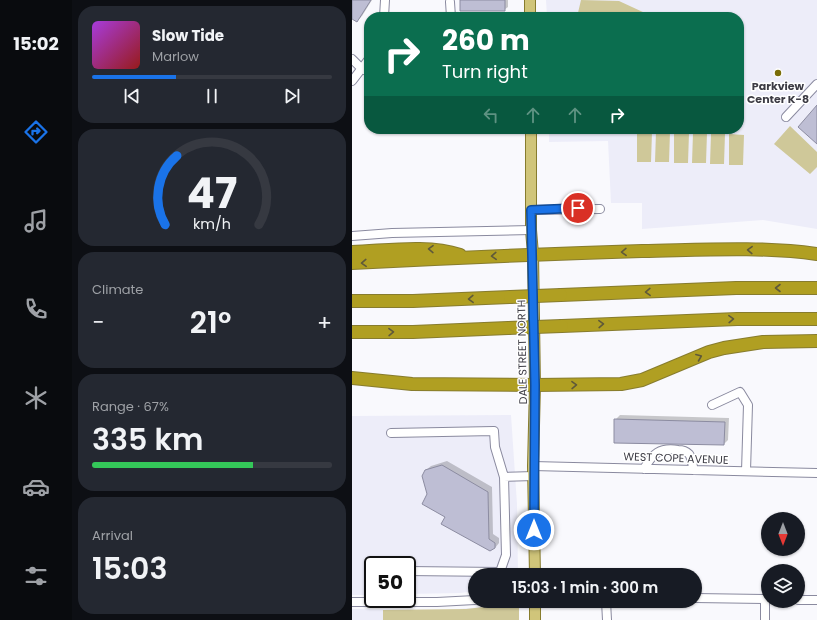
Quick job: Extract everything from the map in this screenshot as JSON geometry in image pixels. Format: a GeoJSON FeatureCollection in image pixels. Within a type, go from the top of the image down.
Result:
{"type":"FeatureCollection","features":[{"type":"Feature","properties":{"kind":"highway"},"geometry":{"type":"LineString","coordinates":[[352,252],[436,249],[468,257]]}},
{"type":"Feature","properties":{"kind":"highway"},"geometry":{"type":"LineString","coordinates":[[352,263],[533,254],[733,249],[792,250],[817,254]]}},
{"type":"Feature","properties":{"kind":"highway"},"geometry":{"type":"LineString","coordinates":[[352,301],[510,298],[736,288],[817,288]]}},
{"type":"Feature","properties":{"kind":"highway"},"geometry":{"type":"LineString","coordinates":[[352,332],[413,332],[738,319],[817,319]]}},
{"type":"Feature","properties":{"kind":"highway"},"geometry":{"type":"LineString","coordinates":[[352,378],[412,384],[621,384],[653,376],[724,348],[763,342],[817,341]]}},
{"type":"Feature","properties":{"kind":"main road"},"geometry":{"type":"LineString","coordinates":[[530,0],[530,12]]}},
{"type":"Feature","properties":{"kind":"main road","name":"DALE STREET NORTH"},"geometry":{"type":"LineString","coordinates":[[531,134],[531,230],[533,254],[535,385],[535,568]]}},
{"type":"Feature","properties":{"kind":"main road"},"geometry":{"type":"LineString","coordinates":[[535,608],[535,620]]}},
{"type":"Feature","properties":{"kind":"street"},"geometry":{"type":"LineString","coordinates":[[384,12],[385,0]]}},
{"type":"Feature","properties":{"kind":"street"},"geometry":{"type":"LineString","coordinates":[[450,2],[451,12]]}},
{"type":"Feature","properties":{"kind":"street"},"geometry":{"type":"LineString","coordinates":[[352,59],[364,69]]}},
{"type":"Feature","properties":{"kind":"street"},"geometry":{"type":"LineString","coordinates":[[352,81],[364,72]]}},
{"type":"Feature","properties":{"kind":"street"},"geometry":{"type":"LineString","coordinates":[[786,117],[817,84]]}},
{"type":"Feature","properties":{"kind":"street"},"geometry":{"type":"LineString","coordinates":[[531,210],[578,208],[600,209]]}},
{"type":"Feature","properties":{"kind":"street"},"geometry":{"type":"LineString","coordinates":[[352,236],[392,233],[531,230]]}},
{"type":"Feature","properties":{"kind":"street"},"geometry":{"type":"LineString","coordinates":[[712,405],[740,392],[748,405],[746,471]]}},
{"type":"Feature","properties":{"kind":"street"},"geometry":{"type":"LineString","coordinates":[[391,433],[494,431],[494,447],[504,477],[506,556],[502,568]]}},
{"type":"Feature","properties":{"kind":"street"},"geometry":{"type":"LineString","coordinates":[[644,469],[650,458],[658,452],[672,449],[685,451],[690,455],[694,470]]}},
{"type":"Feature","properties":{"kind":"street","name":"WEST COPE AVENUE"},"geometry":{"type":"LineString","coordinates":[[504,477],[534,471],[644,469],[817,473]]}},
{"type":"Feature","properties":{"kind":"street"},"geometry":{"type":"LineString","coordinates":[[416,571],[468,573]]}},
{"type":"Feature","properties":{"kind":"street"},"geometry":{"type":"LineString","coordinates":[[702,598],[761,599]]}},
{"type":"Feature","properties":{"kind":"street"},"geometry":{"type":"LineString","coordinates":[[416,601],[468,600]]}},
{"type":"Feature","properties":{"kind":"street"},"geometry":{"type":"LineString","coordinates":[[805,600],[817,600]]}},
{"type":"Feature","properties":{"kind":"street"},"geometry":{"type":"LineString","coordinates":[[352,602],[364,602]]}},
{"type":"Feature","properties":{"kind":"street"},"geometry":{"type":"LineString","coordinates":[[606,608],[606,620]]}},
{"type":"Feature","properties":{"kind":"street"},"geometry":{"type":"LineString","coordinates":[[765,620],[766,608]]}},
{"type":"Feature","properties":{"kind":"shaded area","name":"Parkview Center K-8"},"geometry":{"type":"Polygon","coordinates":[[[546,0],[817,0],[817,229],[763,220],[642,229],[642,203],[611,203],[608,141],[549,142],[549,134],[744,134],[744,12],[547,12],[546,0]]]}},
{"type":"Feature","properties":{"kind":"shaded area"},"geometry":{"type":"Polygon","coordinates":[[[581,0],[619,1],[643,12],[578,12],[581,0]]]}},
{"type":"Feature","properties":{"kind":"shaded area"},"geometry":{"type":"Polygon","coordinates":[[[790,126],[817,152],[817,167],[810,174],[774,144],[790,126]]]}},
{"type":"Feature","properties":{"kind":"shaded area"},"geometry":{"type":"Polygon","coordinates":[[[637,134],[652,134],[651,162],[637,162],[637,134]]]}},
{"type":"Feature","properties":{"kind":"shaded area"},"geometry":{"type":"Polygon","coordinates":[[[656,134],[670,134],[669,162],[655,162],[656,134]]]}},
{"type":"Feature","properties":{"kind":"shaded area"},"geometry":{"type":"Polygon","coordinates":[[[674,134],[689,134],[688,163],[674,163],[674,134]]]}},
{"type":"Feature","properties":{"kind":"shaded area"},"geometry":{"type":"Polygon","coordinates":[[[693,134],[707,134],[706,163],[692,163],[693,134]]]}},
{"type":"Feature","properties":{"kind":"shaded area"},"geometry":{"type":"Polygon","coordinates":[[[711,134],[725,134],[724,164],[710,164],[711,134]]]}},
{"type":"Feature","properties":{"kind":"shaded area"},"geometry":{"type":"Polygon","coordinates":[[[729,134],[744,135],[743,165],[729,165],[729,134]]]}},
{"type":"Feature","properties":{"kind":"shaded area"},"geometry":{"type":"Polygon","coordinates":[[[511,415],[517,504],[518,568],[468,568],[468,592],[416,594],[416,556],[364,556],[364,595],[352,595],[352,416],[511,415]]]}},
{"type":"Feature","properties":{"kind":"shaded area"},"geometry":{"type":"Polygon","coordinates":[[[469,608],[519,608],[519,620],[352,620],[352,609],[449,610],[469,608]]]}},
{"type":"Feature","properties":{"kind":"shaded area"},"geometry":{"type":"Polygon","coordinates":[[[519,608],[519,620],[383,620],[383,610],[519,608]]]}},
{"type":"Feature","properties":{"kind":"building"},"geometry":{"type":"Polygon","coordinates":[[[352,0],[371,0],[357,22],[352,19],[352,0]]]}},
{"type":"Feature","properties":{"kind":"building"},"geometry":{"type":"Polygon","coordinates":[[[460,0],[505,0],[505,11],[460,11],[460,0]]]}},
{"type":"Feature","properties":{"kind":"building"},"geometry":{"type":"Polygon","coordinates":[[[817,105],[817,144],[798,127],[817,105]]]}},
{"type":"Feature","properties":{"kind":"building"},"geometry":{"type":"Polygon","coordinates":[[[614,419],[725,422],[724,445],[614,443],[614,419]]]}},
{"type":"Feature","properties":{"kind":"building"},"geometry":{"type":"Polygon","coordinates":[[[442,465],[488,492],[489,539],[495,543],[495,548],[490,551],[441,524],[445,517],[422,504],[427,494],[422,476],[425,470],[442,465]]]}},
{"type":"Feature","properties":{"kind":"place","name":"Parkview Center K-8"},"geometry":{"type":"Point","coordinates":[778,73]}},
{"type":"Feature","properties":{"kind":"route"},"geometry":{"type":"LineString","coordinates":[[534,530],[535,385],[531,210],[578,208]]}}]}
